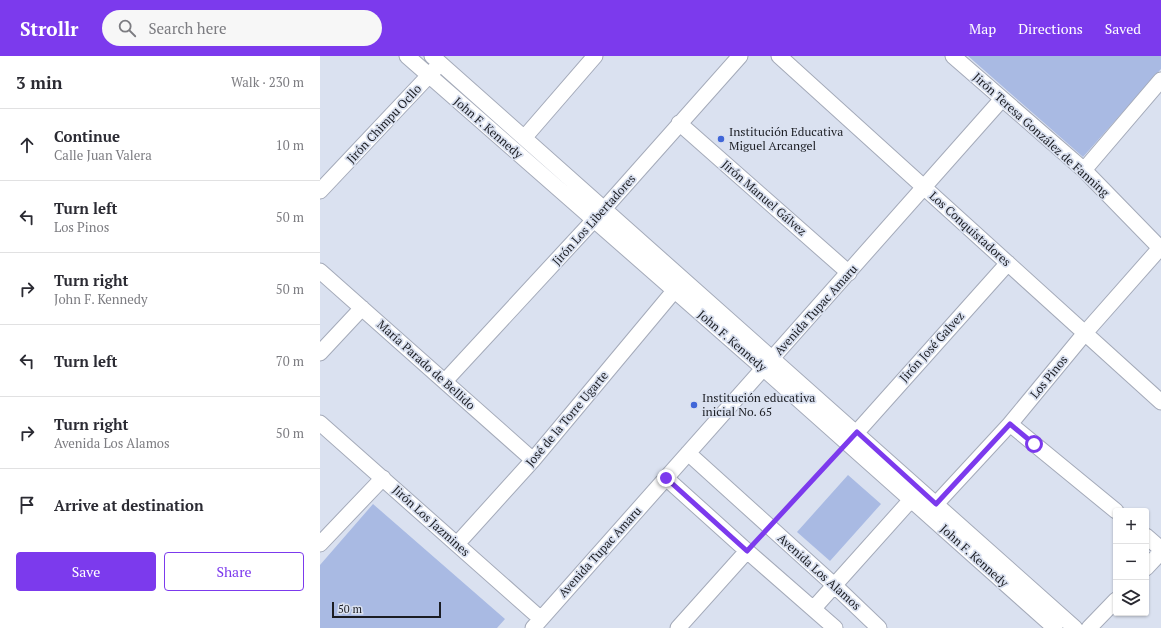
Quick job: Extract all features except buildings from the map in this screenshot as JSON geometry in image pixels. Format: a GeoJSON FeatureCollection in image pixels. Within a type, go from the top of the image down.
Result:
{"type":"FeatureCollection","features":[{"type":"Feature","properties":{"kind":"street","name":"John F. Kennedy"},"geometry":{"type":"LineString","coordinates":[[407,56],[674,291],[768,363]]}},
{"type":"Feature","properties":{"kind":"street"},"geometry":{"type":"LineString","coordinates":[[524,138],[595,56]]}},
{"type":"Feature","properties":{"kind":"street","name":"Jirón Los Libertadores"},"geometry":{"type":"LineString","coordinates":[[445,382],[604,209],[740,56]]}},
{"type":"Feature","properties":{"kind":"street","name":"Los Conquistadores"},"geometry":{"type":"LineString","coordinates":[[779,56],[1161,402]]}},
{"type":"Feature","properties":{"kind":"street","name":"Jirón Teresa González de Fanning"},"geometry":{"type":"LineString","coordinates":[[953,56],[1084,170],[1160,248]]}},
{"type":"Feature","properties":{"kind":"street","name":"John F. Kennedy"},"geometry":{"type":"LineString","coordinates":[[440,58],[524,138],[604,209],[768,363],[915,494],[1055,628]]}},
{"type":"Feature","properties":{"kind":"street","name":"Jirón Chimpu Ocllo"},"geometry":{"type":"LineString","coordinates":[[320,191],[429,75],[440,58]]}},
{"type":"Feature","properties":{"kind":"street"},"geometry":{"type":"LineString","coordinates":[[1084,170],[1159,86]]}},
{"type":"Feature","properties":{"kind":"street","name":"Avenida Tupac Amaru"},"geometry":{"type":"LineString","coordinates":[[537,624],[1002,99]]}},
{"type":"Feature","properties":{"kind":"street","name":"Jirón Manuel Gálvez"},"geometry":{"type":"LineString","coordinates":[[679,123],[849,273]]}},
{"type":"Feature","properties":{"kind":"street","name":"Los Pinos"},"geometry":{"type":"LineString","coordinates":[[936,504],[1010,424],[1085,333],[1160,248]]}},
{"type":"Feature","properties":{"kind":"street","name":"Jirón José Galvez"},"geometry":{"type":"LineString","coordinates":[[852,438],[1008,262]]}},
{"type":"Feature","properties":{"kind":"street","name":"María Parado de Bellido"},"geometry":{"type":"LineString","coordinates":[[320,271],[533,460]]}},
{"type":"Feature","properties":{"kind":"street","name":"José de la Torre Ugarte"},"geometry":{"type":"LineString","coordinates":[[457,544],[533,460],[674,291]]}},
{"type":"Feature","properties":{"kind":"street"},"geometry":{"type":"LineString","coordinates":[[320,353],[362,308]]}},
{"type":"Feature","properties":{"kind":"street","name":"Jirón Los Jazmines"},"geometry":{"type":"LineString","coordinates":[[320,423],[457,544],[537,624]]}},
{"type":"Feature","properties":{"kind":"street"},"geometry":{"type":"LineString","coordinates":[[1010,424],[1113,509]]}},
{"type":"Feature","properties":{"kind":"street","name":"Avenida Los Alamos"},"geometry":{"type":"LineString","coordinates":[[688,452],[879,628]]}},
{"type":"Feature","properties":{"kind":"street"},"geometry":{"type":"LineString","coordinates":[[320,544],[383,478]]}},
{"type":"Feature","properties":{"kind":"street"},"geometry":{"type":"LineString","coordinates":[[666,478],[747,551],[814,608],[829,626]]}},
{"type":"Feature","properties":{"kind":"street","name":"John F. Kennedy"},"geometry":{"type":"LineString","coordinates":[[915,494],[936,504],[1076,628]]}},
{"type":"Feature","properties":{"kind":"street"},"geometry":{"type":"LineString","coordinates":[[814,608],[915,494]]}},
{"type":"Feature","properties":{"kind":"street"},"geometry":{"type":"LineString","coordinates":[[1149,539],[1161,550],[1149,564]]}},
{"type":"Feature","properties":{"kind":"street"},"geometry":{"type":"LineString","coordinates":[[678,628],[747,551]]}},
{"type":"Feature","properties":{"kind":"street"},"geometry":{"type":"LineString","coordinates":[[1089,628],[1113,603]]}},
{"type":"Feature","properties":{"kind":"path"},"geometry":{"type":"LineString","coordinates":[[769,527],[852,438]]}},
{"type":"Feature","properties":{"kind":"shaded area"},"geometry":{"type":"Polygon","coordinates":[[[968,56],[1161,56],[1161,69],[1083,157],[968,56]]]}},
{"type":"Feature","properties":{"kind":"shaded area"},"geometry":{"type":"Polygon","coordinates":[[[848,475],[881,504],[830,561],[797,532],[848,475]]]}},
{"type":"Feature","properties":{"kind":"shaded area"},"geometry":{"type":"Polygon","coordinates":[[[373,504],[505,619],[497,628],[320,628],[320,565],[373,504]]]}},
{"type":"Feature","properties":{"kind":"place","name":"Institución Educativa Miguel Arcangel"},"geometry":{"type":"Point","coordinates":[721,139]}},
{"type":"Feature","properties":{"kind":"place","name":"Institución educativa inicial No. 65"},"geometry":{"type":"Point","coordinates":[694,405]}},
{"type":"Feature","properties":{"kind":"route"},"geometry":{"type":"LineString","coordinates":[[666,478],[747,551],[857,432],[936,504],[1010,424],[1034,444]]}}]}
